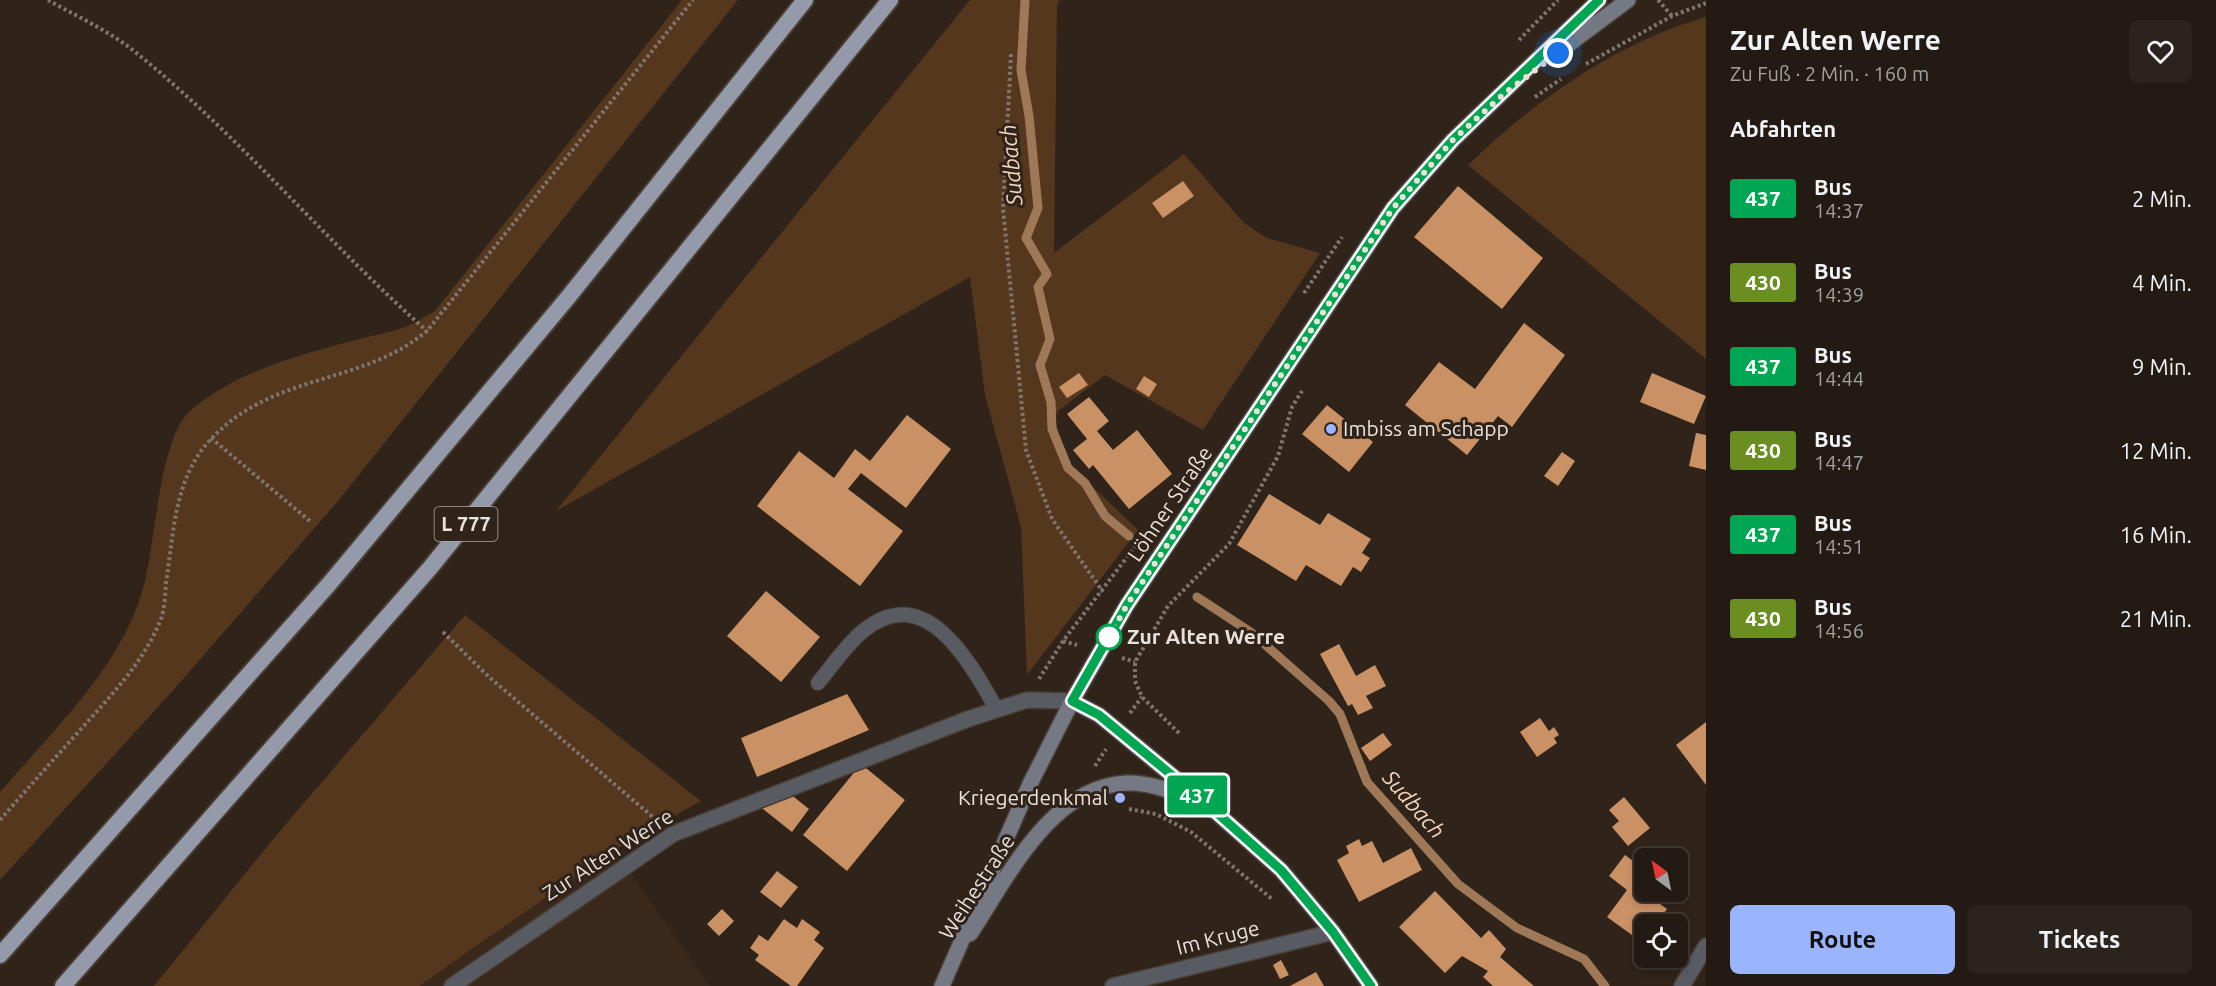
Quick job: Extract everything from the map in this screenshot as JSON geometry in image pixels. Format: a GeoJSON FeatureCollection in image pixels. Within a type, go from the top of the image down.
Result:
{"type":"FeatureCollection","features":[{"type":"Feature","properties":{"kind":"highway"},"geometry":{"type":"LineString","coordinates":[[0,955],[330,583],[570,295],[805,0]]}},
{"type":"Feature","properties":{"kind":"highway","name":"L 777"},"geometry":{"type":"LineString","coordinates":[[63,986],[430,568],[890,0]]}},
{"type":"Feature","properties":{"kind":"main road","name":"Löhner Straße"},"geometry":{"type":"LineString","coordinates":[[944,979],[1030,784],[1072,701],[1127,605],[1393,208],[1453,140],[1505,93],[1599,0]]}},
{"type":"Feature","properties":{"kind":"main road","name":"Löhner Straße"},"geometry":{"type":"LineString","coordinates":[[1505,93],[1628,0]]}},
{"type":"Feature","properties":{"kind":"main road","name":"Weihestraße"},"geometry":{"type":"LineString","coordinates":[[1072,701],[1099,715],[1208,805],[1281,870],[1333,932],[1371,986]]}},
{"type":"Feature","properties":{"kind":"main road","name":"Weihestraße"},"geometry":{"type":"LineString","coordinates":[[944,979],[1039,830],[1071,802],[1095,791],[1126,783],[1162,788],[1208,805]]}},
{"type":"Feature","properties":{"kind":"street","name":"Zur Alten Werre"},"geometry":{"type":"LineString","coordinates":[[452,986],[673,834],[1027,700],[1072,701]]}},
{"type":"Feature","properties":{"kind":"street","name":"Im Kruge"},"geometry":{"type":"LineString","coordinates":[[1113,986],[1333,932]]}},
{"type":"Feature","properties":{"kind":"street"},"geometry":{"type":"LineString","coordinates":[[1682,986],[1706,946]]}},
{"type":"Feature","properties":{"kind":"lane"},"geometry":{"type":"LineString","coordinates":[[818,683],[863,631],[884,619],[904,614],[916,616],[943,632],[972,667],[997,710]]}},
{"type":"Feature","properties":{"kind":"path"},"geometry":{"type":"LineString","coordinates":[[48,0],[132,50],[213,120],[395,303],[427,331]]}},
{"type":"Feature","properties":{"kind":"path"},"geometry":{"type":"LineString","coordinates":[[0,820],[134,670],[162,617],[176,506],[191,465],[211,438],[254,403],[298,385],[375,364],[407,348],[427,331],[693,0]]}},
{"type":"Feature","properties":{"kind":"path"},"geometry":{"type":"LineString","coordinates":[[1658,0],[1672,16]]}},
{"type":"Feature","properties":{"kind":"path"},"geometry":{"type":"LineString","coordinates":[[1583,66],[1672,16],[1706,3]]}},
{"type":"Feature","properties":{"kind":"path"},"geometry":{"type":"LineString","coordinates":[[1011,54],[1003,208],[1026,450],[1052,519],[1102,591],[1127,605]]}},
{"type":"Feature","properties":{"kind":"path"},"geometry":{"type":"LineString","coordinates":[[1529,101],[1565,76]]}},
{"type":"Feature","properties":{"kind":"path"},"geometry":{"type":"LineString","coordinates":[[1179,733],[1142,696],[1135,681],[1135,662],[1168,606],[1229,544],[1278,456],[1292,407],[1304,386]]}},
{"type":"Feature","properties":{"kind":"path"},"geometry":{"type":"LineString","coordinates":[[211,438],[311,522]]}},
{"type":"Feature","properties":{"kind":"path"},"geometry":{"type":"LineString","coordinates":[[443,632],[489,677],[673,834]]}},
{"type":"Feature","properties":{"kind":"path"},"geometry":{"type":"LineString","coordinates":[[1027,700],[1064,641]]}},
{"type":"Feature","properties":{"kind":"path"},"geometry":{"type":"LineString","coordinates":[[1125,808],[1156,814],[1191,832],[1279,905]]}},
{"type":"Feature","properties":{"kind":"shaded area"},"geometry":{"type":"Polygon","coordinates":[[[682,0],[738,0],[338,501],[169,695],[0,880],[0,792],[85,694],[105,668],[122,640],[145,581],[160,492],[171,444],[179,425],[189,412],[229,384],[274,364],[403,328],[435,311],[682,0]]]}},
{"type":"Feature","properties":{"kind":"shaded area"},"geometry":{"type":"Polygon","coordinates":[[[970,0],[1060,0],[1057,4],[1054,253],[1184,154],[1244,223],[1267,238],[1320,253],[1203,430],[1105,375],[1058,411],[1055,420],[1068,463],[1138,530],[1027,675],[1021,527],[985,395],[970,277],[556,511],[970,0]]]}},
{"type":"Feature","properties":{"kind":"shaded area"},"geometry":{"type":"Polygon","coordinates":[[[1706,17],[1706,359],[1468,165],[1521,118],[1578,76],[1641,42],[1706,17]]]}},
{"type":"Feature","properties":{"kind":"shaded area"},"geometry":{"type":"Polygon","coordinates":[[[465,615],[701,801],[614,850],[419,986],[154,986],[279,832],[465,615]]]}},
{"type":"Feature","properties":{"kind":"shaded area"},"geometry":{"type":"Polygon","coordinates":[[[614,850],[710,986],[419,986],[614,850]]]}},
{"type":"Feature","properties":{"kind":"building"},"geometry":{"type":"Polygon","coordinates":[[[1183,181],[1194,196],[1163,218],[1152,203],[1183,181]]]}},
{"type":"Feature","properties":{"kind":"building"},"geometry":{"type":"Polygon","coordinates":[[[1458,186],[1543,258],[1502,309],[1414,237],[1458,186]]]}},
{"type":"Feature","properties":{"kind":"building"},"geometry":{"type":"Polygon","coordinates":[[[1524,323],[1565,355],[1512,427],[1498,416],[1467,455],[1405,405],[1439,362],[1475,389],[1524,323]]]}},
{"type":"Feature","properties":{"kind":"building"},"geometry":{"type":"Polygon","coordinates":[[[1079,373],[1088,385],[1067,398],[1059,387],[1079,373]]]}},
{"type":"Feature","properties":{"kind":"building"},"geometry":{"type":"Polygon","coordinates":[[[1652,373],[1706,396],[1694,424],[1640,402],[1652,373]]]}},
{"type":"Feature","properties":{"kind":"building"},"geometry":{"type":"Polygon","coordinates":[[[1144,376],[1157,384],[1149,397],[1136,389],[1144,376]]]}},
{"type":"Feature","properties":{"kind":"building"},"geometry":{"type":"Polygon","coordinates":[[[1089,397],[1109,421],[1097,431],[1113,450],[1137,430],[1172,474],[1129,509],[1093,465],[1089,469],[1073,450],[1087,439],[1067,414],[1089,397]]]}},
{"type":"Feature","properties":{"kind":"building"},"geometry":{"type":"Polygon","coordinates":[[[1327,405],[1373,442],[1349,472],[1302,434],[1327,405]]]}},
{"type":"Feature","properties":{"kind":"building"},"geometry":{"type":"Polygon","coordinates":[[[907,415],[951,449],[906,508],[861,473],[848,489],[903,531],[860,586],[757,506],[799,451],[834,478],[855,449],[870,461],[907,415]]]}},
{"type":"Feature","properties":{"kind":"building"},"geometry":{"type":"Polygon","coordinates":[[[1696,433],[1706,435],[1706,470],[1689,466],[1696,433]]]}},
{"type":"Feature","properties":{"kind":"building"},"geometry":{"type":"Polygon","coordinates":[[[1562,452],[1575,461],[1558,486],[1544,476],[1562,452]]]}},
{"type":"Feature","properties":{"kind":"building"},"geometry":{"type":"Polygon","coordinates":[[[1269,494],[1320,525],[1328,513],[1371,539],[1362,553],[1370,558],[1361,572],[1353,567],[1341,586],[1306,565],[1296,581],[1237,545],[1269,494]]]}},
{"type":"Feature","properties":{"kind":"building"},"geometry":{"type":"Polygon","coordinates":[[[766,591],[820,637],[781,682],[727,636],[766,591]]]}},
{"type":"Feature","properties":{"kind":"building"},"geometry":{"type":"Polygon","coordinates":[[[1339,644],[1356,676],[1375,665],[1386,686],[1366,696],[1373,708],[1358,715],[1352,704],[1348,706],[1320,654],[1339,644]]]}},
{"type":"Feature","properties":{"kind":"building"},"geometry":{"type":"Polygon","coordinates":[[[847,694],[869,730],[757,777],[741,738],[847,694]]]}},
{"type":"Feature","properties":{"kind":"building"},"geometry":{"type":"Polygon","coordinates":[[[1540,718],[1549,731],[1554,727],[1559,735],[1554,738],[1557,743],[1537,757],[1520,732],[1540,718]]]}},
{"type":"Feature","properties":{"kind":"building"},"geometry":{"type":"Polygon","coordinates":[[[1706,722],[1706,785],[1676,745],[1706,722]]]}},
{"type":"Feature","properties":{"kind":"building"},"geometry":{"type":"Polygon","coordinates":[[[1383,733],[1392,745],[1370,761],[1361,748],[1383,733]]]}},
{"type":"Feature","properties":{"kind":"building"},"geometry":{"type":"Polygon","coordinates":[[[861,764],[905,800],[847,871],[803,835],[861,764]]]}},
{"type":"Feature","properties":{"kind":"building"},"geometry":{"type":"Polygon","coordinates":[[[789,793],[809,809],[792,832],[759,806],[789,793]]]}},
{"type":"Feature","properties":{"kind":"building"},"geometry":{"type":"Polygon","coordinates":[[[1624,797],[1650,828],[1628,846],[1612,827],[1619,821],[1609,810],[1624,797]]]}},
{"type":"Feature","properties":{"kind":"building"},"geometry":{"type":"Polygon","coordinates":[[[1359,839],[1362,846],[1372,841],[1383,863],[1411,848],[1422,870],[1359,902],[1337,860],[1349,853],[1346,846],[1359,839]]]}},
{"type":"Feature","properties":{"kind":"building"},"geometry":{"type":"Polygon","coordinates":[[[1625,855],[1634,862],[1634,902],[1657,902],[1667,909],[1663,914],[1634,914],[1634,936],[1607,917],[1627,890],[1609,876],[1625,855]]]}},
{"type":"Feature","properties":{"kind":"building"},"geometry":{"type":"Polygon","coordinates":[[[777,871],[798,887],[781,908],[760,892],[777,871]]]}},
{"type":"Feature","properties":{"kind":"building"},"geometry":{"type":"Polygon","coordinates":[[[1435,891],[1481,938],[1489,930],[1506,949],[1500,957],[1534,986],[1493,986],[1483,977],[1488,971],[1462,956],[1445,973],[1399,927],[1435,891]]]}},
{"type":"Feature","properties":{"kind":"building"},"geometry":{"type":"Polygon","coordinates":[[[722,909],[734,921],[719,936],[707,924],[722,909]]]}},
{"type":"Feature","properties":{"kind":"building"},"geometry":{"type":"Polygon","coordinates":[[[784,919],[797,928],[802,919],[820,932],[814,940],[824,948],[797,986],[791,986],[755,960],[759,955],[750,948],[759,935],[768,941],[784,919]]]}},
{"type":"Feature","properties":{"kind":"building"},"geometry":{"type":"Polygon","coordinates":[[[1281,960],[1289,975],[1280,979],[1273,965],[1281,960]]]}},
{"type":"Feature","properties":{"kind":"building"},"geometry":{"type":"Polygon","coordinates":[[[1316,972],[1324,986],[1290,986],[1316,972]]]}},
{"type":"Feature","properties":{"kind":"waterway","name":"Sudbach"},"geometry":{"type":"LineString","coordinates":[[1025,0],[1021,70],[1029,116],[1038,208],[1026,238],[1047,274],[1038,287],[1050,339],[1040,365],[1051,402],[1052,429],[1068,468],[1085,483],[1105,516],[1129,536]]}},
{"type":"Feature","properties":{"kind":"waterway","name":"Sudbach"},"geometry":{"type":"LineString","coordinates":[[1197,597],[1252,633],[1329,701],[1340,714],[1367,782],[1458,884],[1517,928],[1584,959],[1605,986]]}},
{"type":"Feature","properties":{"kind":"bus line","name":"437"},"geometry":{"type":"LineString","coordinates":[[1371,986],[1333,932],[1281,870],[1208,805],[1099,715],[1072,701],[1127,605],[1393,208],[1453,140],[1505,93],[1599,0]]}},
{"type":"Feature","properties":{"kind":"place","name":"Imbiss am Schapp"},"geometry":{"type":"Point","coordinates":[1331,429]}},
{"type":"Feature","properties":{"kind":"place","name":"Zur Alten Werre"},"geometry":{"type":"Point","coordinates":[1109,637]}},
{"type":"Feature","properties":{"kind":"place","name":"Kriegerdenkmal"},"geometry":{"type":"Point","coordinates":[1120,798]}},
{"type":"Feature","properties":{"kind":"route"},"geometry":{"type":"LineString","coordinates":[[1109,637],[1127,605],[1393,208],[1453,140],[1505,93],[1558,53]]}}]}
